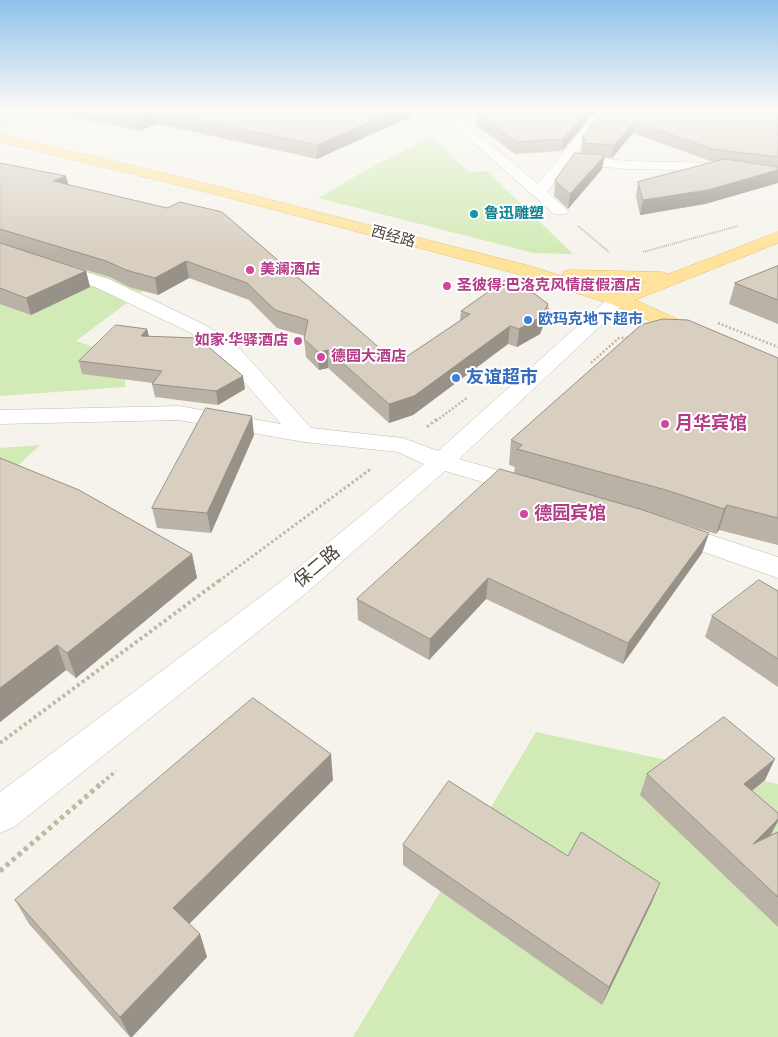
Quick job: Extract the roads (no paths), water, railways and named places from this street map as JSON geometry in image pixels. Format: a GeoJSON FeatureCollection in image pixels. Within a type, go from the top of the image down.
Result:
{"type":"FeatureCollection","features":[{"type":"Feature","properties":{"kind":"main road","name":"西经路"},"geometry":{"type":"LineString","coordinates":[[84,158],[520,270],[716,332]]}},
{"type":"Feature","properties":{"kind":"main road"},"geometry":{"type":"LineString","coordinates":[[618,300],[778,237]]}},
{"type":"Feature","properties":{"kind":"main road"},"geometry":{"type":"LineString","coordinates":[[520,270],[564,275],[621,278],[681,276]]}},
{"type":"Feature","properties":{"kind":"street"},"geometry":{"type":"LineString","coordinates":[[499,158],[560,211]]}},
{"type":"Feature","properties":{"kind":"street"},"geometry":{"type":"LineString","coordinates":[[539,192],[564,158]]}},
{"type":"Feature","properties":{"kind":"street"},"geometry":{"type":"LineString","coordinates":[[560,164],[720,167],[778,176]]}},
{"type":"Feature","properties":{"kind":"street"},"geometry":{"type":"LineString","coordinates":[[0,250],[102,283],[198,329],[234,356],[304,435]]}},
{"type":"Feature","properties":{"kind":"street","name":"保二路"},"geometry":{"type":"LineString","coordinates":[[0,815],[294,586],[441,462],[618,300]]}},
{"type":"Feature","properties":{"kind":"street"},"geometry":{"type":"LineString","coordinates":[[0,417],[179,413],[304,435],[403,445],[441,462],[553,495]]}},
{"type":"Feature","properties":{"kind":"street"},"geometry":{"type":"LineString","coordinates":[[648,523],[778,568]]}},
{"type":"Feature","properties":{"kind":"place","name":"鲁迅雕塑"},"geometry":{"type":"Point","coordinates":[474,214]}},
{"type":"Feature","properties":{"kind":"place","name":"美澜酒店"},"geometry":{"type":"Point","coordinates":[250,270]}},
{"type":"Feature","properties":{"kind":"place","name":"圣彼得·巴洛克风情度假酒店"},"geometry":{"type":"Point","coordinates":[447,286]}},
{"type":"Feature","properties":{"kind":"place","name":"欧玛克地下超市"},"geometry":{"type":"Point","coordinates":[528,320]}},
{"type":"Feature","properties":{"kind":"place","name":"如家·华驿酒店"},"geometry":{"type":"Point","coordinates":[298,341]}},
{"type":"Feature","properties":{"kind":"place","name":"德园大酒店"},"geometry":{"type":"Point","coordinates":[321,357]}},
{"type":"Feature","properties":{"kind":"place","name":"友谊超市"},"geometry":{"type":"Point","coordinates":[456,378]}},
{"type":"Feature","properties":{"kind":"place","name":"月华宾馆"},"geometry":{"type":"Point","coordinates":[665,424]}},
{"type":"Feature","properties":{"kind":"place","name":"德园宾馆"},"geometry":{"type":"Point","coordinates":[524,514]}}]}
